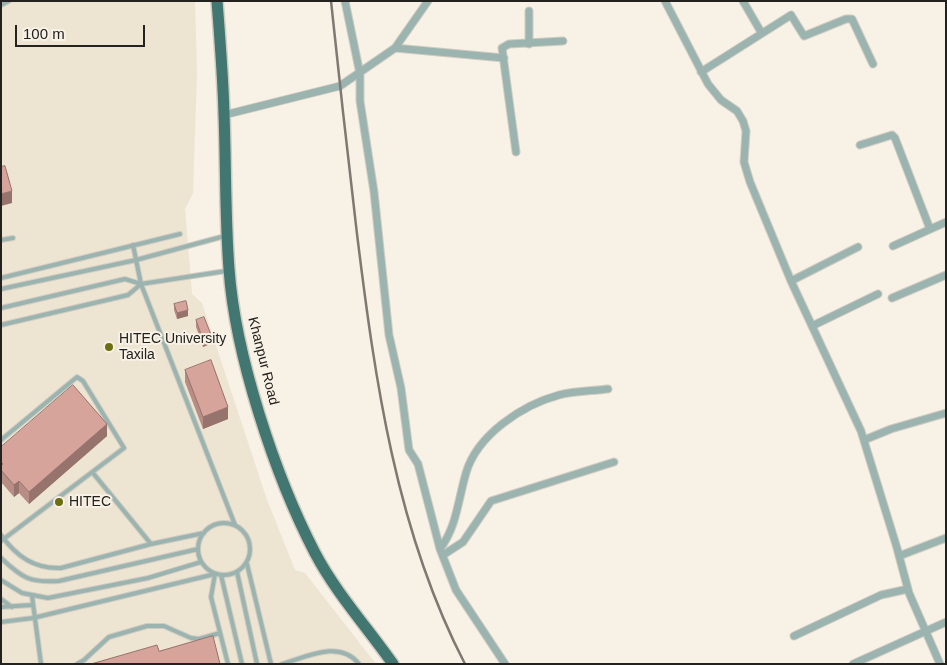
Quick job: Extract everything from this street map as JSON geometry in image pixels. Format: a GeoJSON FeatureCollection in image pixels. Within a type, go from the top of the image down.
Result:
{"type":"FeatureCollection","features":[{"type":"Feature","properties":{"kind":"highway","name":"Khanpur Road"},"geometry":{"type":"LineString","coordinates":[[217,1],[224,115],[229,270],[240,341],[267,434],[293,504],[324,569],[393,664]]}},
{"type":"Feature","properties":{"kind":"street"},"geometry":{"type":"LineString","coordinates":[[346,1],[360,74],[360,101],[374,192],[389,335],[400,388],[409,450],[418,464],[442,552],[456,590],[504,664]]}},
{"type":"Feature","properties":{"kind":"street"},"geometry":{"type":"LineString","coordinates":[[224,115],[340,86],[395,48],[428,1]]}},
{"type":"Feature","properties":{"kind":"street"},"geometry":{"type":"LineString","coordinates":[[665,1],[701,72],[720,100],[737,111],[743,121],[746,131],[744,162],[750,182],[791,281],[864,440],[908,589],[940,664]]}},
{"type":"Feature","properties":{"kind":"street"},"geometry":{"type":"LineString","coordinates":[[743,1],[761,32]]}},
{"type":"Feature","properties":{"kind":"street"},"geometry":{"type":"LineString","coordinates":[[529,11],[529,44]]}},
{"type":"Feature","properties":{"kind":"street"},"geometry":{"type":"LineString","coordinates":[[701,72],[761,32],[791,15],[804,36],[846,19],[852,19],[873,64]]}},
{"type":"Feature","properties":{"kind":"street"},"geometry":{"type":"LineString","coordinates":[[516,152],[503,46],[563,40]]}},
{"type":"Feature","properties":{"kind":"street"},"geometry":{"type":"LineString","coordinates":[[395,48],[504,58]]}},
{"type":"Feature","properties":{"kind":"street"},"geometry":{"type":"LineString","coordinates":[[860,145],[892,135],[895,138],[930,230]]}},
{"type":"Feature","properties":{"kind":"street"},"geometry":{"type":"LineString","coordinates":[[893,246],[946,222]]}},
{"type":"Feature","properties":{"kind":"street"},"geometry":{"type":"LineString","coordinates":[[791,281],[858,247]]}},
{"type":"Feature","properties":{"kind":"street"},"geometry":{"type":"LineString","coordinates":[[892,298],[946,275]]}},
{"type":"Feature","properties":{"kind":"street"},"geometry":{"type":"LineString","coordinates":[[812,326],[878,294]]}},
{"type":"Feature","properties":{"kind":"street"},"geometry":{"type":"LineString","coordinates":[[442,552],[450,536],[466,472],[481,444],[501,426],[540,402],[560,394],[608,389]]}},
{"type":"Feature","properties":{"kind":"street"},"geometry":{"type":"LineString","coordinates":[[864,440],[891,429],[946,413]]}},
{"type":"Feature","properties":{"kind":"street"},"geometry":{"type":"LineString","coordinates":[[442,552],[464,542],[491,501],[614,462]]}},
{"type":"Feature","properties":{"kind":"street"},"geometry":{"type":"LineString","coordinates":[[899,556],[946,538]]}},
{"type":"Feature","properties":{"kind":"street"},"geometry":{"type":"LineString","coordinates":[[794,636],[881,595],[908,589]]}},
{"type":"Feature","properties":{"kind":"street"},"geometry":{"type":"LineString","coordinates":[[853,664],[946,622]]}},
{"type":"Feature","properties":{"kind":"lane"},"geometry":{"type":"LineString","coordinates":[[1,5],[8,1]]}},
{"type":"Feature","properties":{"kind":"lane"},"geometry":{"type":"LineString","coordinates":[[1,278],[180,234]]}},
{"type":"Feature","properties":{"kind":"lane"},"geometry":{"type":"LineString","coordinates":[[1,289],[136,260],[228,235]]}},
{"type":"Feature","properties":{"kind":"lane"},"geometry":{"type":"LineString","coordinates":[[1,240],[13,238]]}},
{"type":"Feature","properties":{"kind":"lane"},"geometry":{"type":"LineString","coordinates":[[134,245],[141,284],[234,525],[249,539],[251,553],[247,563],[237,572],[221,576],[214,574],[201,562],[198,550],[204,534],[214,525],[221,523],[234,525]]}},
{"type":"Feature","properties":{"kind":"lane"},"geometry":{"type":"LineString","coordinates":[[1,308],[125,279],[141,284],[229,270]]}},
{"type":"Feature","properties":{"kind":"lane"},"geometry":{"type":"LineString","coordinates":[[1,325],[128,295],[141,284]]}},
{"type":"Feature","properties":{"kind":"lane"},"geometry":{"type":"LineString","coordinates":[[1,440],[77,377],[84,381],[124,448],[94,472],[2,538],[24,560],[46,568],[61,568],[151,544],[204,534]]}},
{"type":"Feature","properties":{"kind":"lane"},"geometry":{"type":"LineString","coordinates":[[94,472],[151,544]]}},
{"type":"Feature","properties":{"kind":"lane"},"geometry":{"type":"LineString","coordinates":[[1,558],[29,580],[42,582],[59,581],[198,550]]}},
{"type":"Feature","properties":{"kind":"lane"},"geometry":{"type":"LineString","coordinates":[[1,580],[22,593],[48,598],[148,578],[201,562]]}},
{"type":"Feature","properties":{"kind":"lane"},"geometry":{"type":"LineString","coordinates":[[247,563],[271,664]]}},
{"type":"Feature","properties":{"kind":"lane"},"geometry":{"type":"LineString","coordinates":[[237,572],[257,664]]}},
{"type":"Feature","properties":{"kind":"lane"},"geometry":{"type":"LineString","coordinates":[[1,622],[33,618],[214,574]]}},
{"type":"Feature","properties":{"kind":"lane"},"geometry":{"type":"LineString","coordinates":[[214,574],[211,597],[228,664]]}},
{"type":"Feature","properties":{"kind":"lane"},"geometry":{"type":"LineString","coordinates":[[221,576],[242,664]]}},
{"type":"Feature","properties":{"kind":"lane"},"geometry":{"type":"LineString","coordinates":[[32,596],[33,618],[41,664]]}},
{"type":"Feature","properties":{"kind":"lane"},"geometry":{"type":"LineString","coordinates":[[1,599],[12,607]]}},
{"type":"Feature","properties":{"kind":"lane"},"geometry":{"type":"LineString","coordinates":[[1,607],[32,605]]}},
{"type":"Feature","properties":{"kind":"lane"},"geometry":{"type":"LineString","coordinates":[[77,664],[109,637],[147,626],[164,626],[191,638],[199,639],[220,633]]}},
{"type":"Feature","properties":{"kind":"lane"},"geometry":{"type":"LineString","coordinates":[[283,664],[326,651],[339,651],[354,658],[359,664]]}},
{"type":"Feature","properties":{"kind":"shaded area","name":"HITEC University Taxila"},"geometry":{"type":"Polygon","coordinates":[[[1,1],[195,1],[197,72],[193,193],[185,209],[192,294],[202,303],[266,497],[295,570],[305,573],[376,664],[1,664],[1,1]]]}},
{"type":"Feature","properties":{"kind":"building"},"geometry":{"type":"Polygon","coordinates":[[[5,166],[12,191],[1,194],[1,167],[5,166]]]}},
{"type":"Feature","properties":{"kind":"building"},"geometry":{"type":"Polygon","coordinates":[[[186,301],[188,310],[177,313],[174,304],[186,301]]]}},
{"type":"Feature","properties":{"kind":"building"},"geometry":{"type":"Polygon","coordinates":[[[204,317],[212,337],[203,340],[196,320],[204,317]]]}},
{"type":"Feature","properties":{"kind":"building"},"geometry":{"type":"Polygon","coordinates":[[[211,360],[228,407],[203,417],[185,370],[211,360]]]}},
{"type":"Feature","properties":{"kind":"building"},"geometry":{"type":"Polygon","coordinates":[[[73,385],[107,424],[29,492],[19,481],[14,485],[1,470],[1,465],[3,464],[1,462],[1,447],[73,385]]]}},
{"type":"Feature","properties":{"kind":"building"},"geometry":{"type":"Polygon","coordinates":[[[213,636],[220,664],[91,664],[157,645],[159,651],[213,636]]]}},
{"type":"Feature","properties":{"kind":"railway"},"geometry":{"type":"LineString","coordinates":[[331,1],[364,289],[381,399],[392,454],[405,508],[422,561],[441,613],[465,664]]}},
{"type":"Feature","properties":{"kind":"place","name":"HITEC University Taxila"},"geometry":{"type":"Point","coordinates":[109,347]}},
{"type":"Feature","properties":{"kind":"place","name":"HITEC"},"geometry":{"type":"Point","coordinates":[59,502]}}]}
